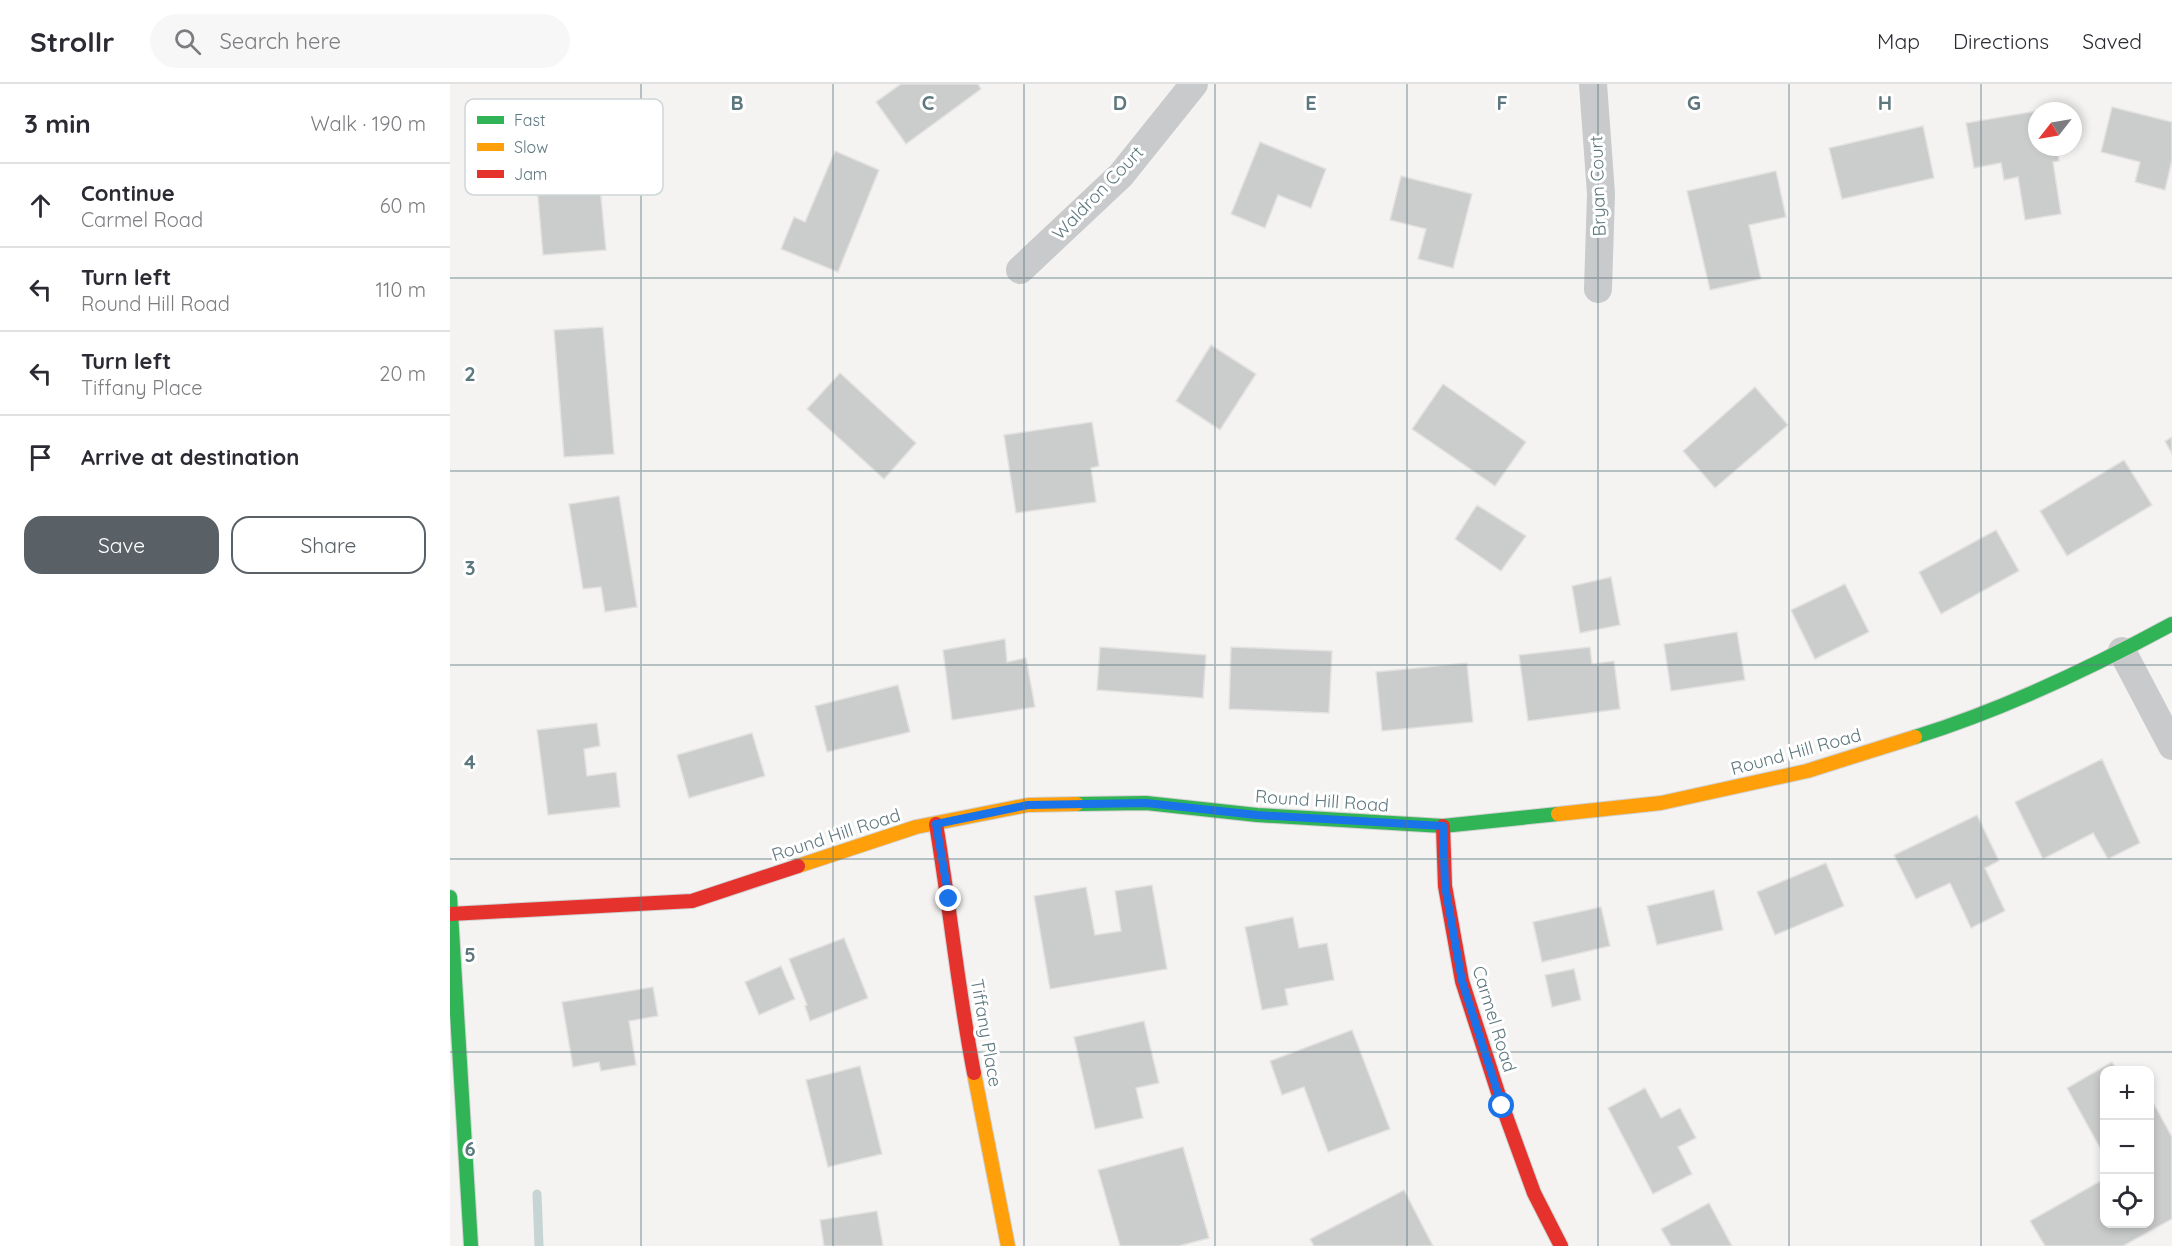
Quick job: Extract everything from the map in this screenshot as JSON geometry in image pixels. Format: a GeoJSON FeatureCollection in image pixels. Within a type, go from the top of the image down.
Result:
{"type":"FeatureCollection","features":[{"type":"Feature","properties":{"kind":"street","name":"Waldron Court"},"geometry":{"type":"LineString","coordinates":[[1020,270],[1121,175],[1194,84]]}},
{"type":"Feature","properties":{"kind":"street","name":"Bryan Court"},"geometry":{"type":"LineString","coordinates":[[1593,84],[1601,194],[1598,289]]}},
{"type":"Feature","properties":{"kind":"street","name":"Round Hill Road"},"geometry":{"type":"LineString","coordinates":[[451,914],[692,901],[916,828],[1028,805],[1146,803],[1257,815],[1443,826],[1661,802],[1807,771],[1963,722],[2122,651],[2172,624]]}},
{"type":"Feature","properties":{"kind":"street"},"geometry":{"type":"LineString","coordinates":[[2122,651],[2172,746]]}},
{"type":"Feature","properties":{"kind":"street","name":"Tiffany Place"},"geometry":{"type":"LineString","coordinates":[[936,824],[949,899],[965,1025],[1008,1246]]}},
{"type":"Feature","properties":{"kind":"street","name":"Carmel Road"},"geometry":{"type":"LineString","coordinates":[[1443,826],[1445,886],[1462,981],[1502,1106],[1534,1193],[1561,1246]]}},
{"type":"Feature","properties":{"kind":"street"},"geometry":{"type":"LineString","coordinates":[[450,897],[471,1246]]}},
{"type":"Feature","properties":{"kind":"building"},"geometry":{"type":"Polygon","coordinates":[[[901,84],[978,84],[981,89],[906,144],[876,102],[901,84]]]}},
{"type":"Feature","properties":{"kind":"building"},"geometry":{"type":"Polygon","coordinates":[[[2112,107],[2172,122],[2172,160],[2165,190],[2135,182],[2140,162],[2101,152],[2112,107]]]}},
{"type":"Feature","properties":{"kind":"building"},"geometry":{"type":"Polygon","coordinates":[[[2028,113],[2028,156],[2058,156],[2059,161],[2053,162],[2061,214],[2025,220],[2018,177],[2004,180],[2001,163],[1974,168],[1966,123],[2028,113]]]}},
{"type":"Feature","properties":{"kind":"building"},"geometry":{"type":"Polygon","coordinates":[[[1923,126],[1934,178],[1842,199],[1829,148],[1923,126]]]}},
{"type":"Feature","properties":{"kind":"building"},"geometry":{"type":"Polygon","coordinates":[[[1260,142],[1326,169],[1311,208],[1278,195],[1265,228],[1231,214],[1260,142]]]}},
{"type":"Feature","properties":{"kind":"building"},"geometry":{"type":"Polygon","coordinates":[[[835,151],[879,170],[838,272],[781,249],[794,217],[805,222],[835,151]]]}},
{"type":"Feature","properties":{"kind":"building"},"geometry":{"type":"Polygon","coordinates":[[[1776,171],[1786,217],[1749,225],[1761,279],[1710,290],[1687,191],[1776,171]]]}},
{"type":"Feature","properties":{"kind":"building"},"geometry":{"type":"Polygon","coordinates":[[[1401,176],[1472,194],[1453,268],[1418,259],[1426,229],[1390,220],[1401,176]]]}},
{"type":"Feature","properties":{"kind":"building"},"geometry":{"type":"Polygon","coordinates":[[[538,195],[601,195],[606,250],[543,255],[538,195]]]}},
{"type":"Feature","properties":{"kind":"building"},"geometry":{"type":"Polygon","coordinates":[[[603,327],[614,454],[564,457],[554,330],[603,327]]]}},
{"type":"Feature","properties":{"kind":"building"},"geometry":{"type":"Polygon","coordinates":[[[1211,345],[1256,374],[1220,430],[1176,401],[1211,345]]]}},
{"type":"Feature","properties":{"kind":"building"},"geometry":{"type":"Polygon","coordinates":[[[840,373],[916,443],[884,479],[807,409],[840,373]]]}},
{"type":"Feature","properties":{"kind":"building"},"geometry":{"type":"Polygon","coordinates":[[[1443,384],[1526,442],[1495,486],[1412,429],[1443,384]]]}},
{"type":"Feature","properties":{"kind":"building"},"geometry":{"type":"Polygon","coordinates":[[[1755,387],[1788,425],[1715,488],[1683,451],[1755,387]]]}},
{"type":"Feature","properties":{"kind":"building"},"geometry":{"type":"Polygon","coordinates":[[[1092,422],[1099,466],[1091,468],[1096,502],[1016,513],[1004,435],[1092,422]]]}},
{"type":"Feature","properties":{"kind":"building"},"geometry":{"type":"Polygon","coordinates":[[[2172,437],[2172,454],[2165,441],[2172,437]]]}},
{"type":"Feature","properties":{"kind":"building"},"geometry":{"type":"Polygon","coordinates":[[[2124,460],[2152,505],[2067,556],[2040,511],[2124,460]]]}},
{"type":"Feature","properties":{"kind":"building"},"geometry":{"type":"Polygon","coordinates":[[[619,496],[637,607],[605,612],[601,587],[583,589],[569,504],[619,496]]]}},
{"type":"Feature","properties":{"kind":"building"},"geometry":{"type":"Polygon","coordinates":[[[1477,505],[1526,536],[1501,571],[1455,539],[1477,505]]]}},
{"type":"Feature","properties":{"kind":"building"},"geometry":{"type":"Polygon","coordinates":[[[1996,530],[2019,571],[1941,614],[1919,572],[1996,530]]]}},
{"type":"Feature","properties":{"kind":"building"},"geometry":{"type":"Polygon","coordinates":[[[1611,577],[1620,625],[1580,633],[1572,586],[1611,577]]]}},
{"type":"Feature","properties":{"kind":"building"},"geometry":{"type":"Polygon","coordinates":[[[1845,584],[1869,632],[1815,659],[1791,610],[1845,584]]]}},
{"type":"Feature","properties":{"kind":"building"},"geometry":{"type":"Polygon","coordinates":[[[1737,632],[1745,680],[1671,691],[1664,644],[1737,632]]]}},
{"type":"Feature","properties":{"kind":"building"},"geometry":{"type":"Polygon","coordinates":[[[1005,639],[1007,662],[1026,658],[1035,707],[952,720],[943,650],[1005,639]]]}},
{"type":"Feature","properties":{"kind":"building"},"geometry":{"type":"Polygon","coordinates":[[[1100,647],[1206,655],[1203,698],[1097,690],[1100,647]]]}},
{"type":"Feature","properties":{"kind":"building"},"geometry":{"type":"Polygon","coordinates":[[[1231,647],[1332,651],[1329,713],[1229,709],[1231,647]]]}},
{"type":"Feature","properties":{"kind":"building"},"geometry":{"type":"Polygon","coordinates":[[[1590,647],[1592,664],[1614,661],[1620,709],[1528,721],[1519,655],[1590,647]]]}},
{"type":"Feature","properties":{"kind":"building"},"geometry":{"type":"Polygon","coordinates":[[[1467,663],[1473,722],[1382,731],[1376,672],[1467,663]]]}},
{"type":"Feature","properties":{"kind":"building"},"geometry":{"type":"Polygon","coordinates":[[[898,685],[910,732],[827,752],[815,706],[898,685]]]}},
{"type":"Feature","properties":{"kind":"building"},"geometry":{"type":"Polygon","coordinates":[[[597,723],[600,746],[584,749],[587,776],[616,772],[620,807],[548,815],[537,730],[597,723]]]}},
{"type":"Feature","properties":{"kind":"building"},"geometry":{"type":"Polygon","coordinates":[[[752,733],[765,776],[689,798],[677,755],[752,733]]]}},
{"type":"Feature","properties":{"kind":"building"},"geometry":{"type":"Polygon","coordinates":[[[2102,759],[2140,843],[2108,859],[2093,833],[2043,859],[2015,802],[2102,759]]]}},
{"type":"Feature","properties":{"kind":"building"},"geometry":{"type":"Polygon","coordinates":[[[1977,815],[1999,861],[1985,868],[2005,911],[1971,928],[1950,883],[1916,899],[1894,855],[1977,815]]]}},
{"type":"Feature","properties":{"kind":"building"},"geometry":{"type":"Polygon","coordinates":[[[1826,863],[1844,906],[1775,935],[1757,892],[1826,863]]]}},
{"type":"Feature","properties":{"kind":"building"},"geometry":{"type":"Polygon","coordinates":[[[1152,885],[1167,969],[1050,989],[1034,896],[1086,887],[1095,935],[1121,931],[1115,891],[1152,885]]]}},
{"type":"Feature","properties":{"kind":"building"},"geometry":{"type":"Polygon","coordinates":[[[1714,890],[1723,930],[1657,945],[1647,906],[1714,890]]]}},
{"type":"Feature","properties":{"kind":"building"},"geometry":{"type":"Polygon","coordinates":[[[1601,907],[1610,946],[1542,962],[1533,922],[1601,907]]]}},
{"type":"Feature","properties":{"kind":"building"},"geometry":{"type":"Polygon","coordinates":[[[1293,917],[1299,948],[1327,943],[1334,980],[1285,989],[1288,1005],[1262,1010],[1245,927],[1293,917]]]}},
{"type":"Feature","properties":{"kind":"building"},"geometry":{"type":"Polygon","coordinates":[[[844,938],[868,998],[810,1021],[805,1006],[807,1005],[789,959],[844,938]]]}},
{"type":"Feature","properties":{"kind":"building"},"geometry":{"type":"Polygon","coordinates":[[[781,966],[795,999],[759,1015],[745,982],[781,966]]]}},
{"type":"Feature","properties":{"kind":"building"},"geometry":{"type":"Polygon","coordinates":[[[1574,969],[1581,1000],[1552,1007],[1545,975],[1574,969]]]}},
{"type":"Feature","properties":{"kind":"building"},"geometry":{"type":"Polygon","coordinates":[[[653,987],[658,1016],[629,1021],[636,1065],[601,1071],[599,1062],[573,1067],[562,1002],[653,987]]]}},
{"type":"Feature","properties":{"kind":"building"},"geometry":{"type":"Polygon","coordinates":[[[1144,1021],[1159,1083],[1136,1088],[1143,1118],[1095,1129],[1074,1037],[1144,1021]]]}},
{"type":"Feature","properties":{"kind":"building"},"geometry":{"type":"Polygon","coordinates":[[[1352,1030],[1390,1129],[1328,1152],[1304,1087],[1282,1095],[1270,1061],[1352,1030]]]}},
{"type":"Feature","properties":{"kind":"building"},"geometry":{"type":"Polygon","coordinates":[[[860,1066],[882,1154],[828,1167],[806,1080],[860,1066]]]}},
{"type":"Feature","properties":{"kind":"building"},"geometry":{"type":"Polygon","coordinates":[[[2100,1069],[2100,1148],[2067,1088],[2100,1069]]]}},
{"type":"Feature","properties":{"kind":"building"},"geometry":{"type":"Polygon","coordinates":[[[1645,1088],[1661,1118],[1680,1108],[1696,1138],[1678,1147],[1692,1174],[1653,1194],[1608,1108],[1645,1088]]]}},
{"type":"Feature","properties":{"kind":"building"},"geometry":{"type":"Polygon","coordinates":[[[2154,1104],[2172,1137],[2172,1219],[2123,1246],[2045,1246],[2030,1221],[2100,1181],[2100,1228],[2154,1228],[2154,1104]]]}},
{"type":"Feature","properties":{"kind":"building"},"geometry":{"type":"Polygon","coordinates":[[[1183,1147],[1209,1238],[1179,1246],[1120,1246],[1098,1170],[1183,1147]]]}},
{"type":"Feature","properties":{"kind":"building"},"geometry":{"type":"Polygon","coordinates":[[[1404,1190],[1433,1246],[1314,1246],[1310,1239],[1404,1190]]]}},
{"type":"Feature","properties":{"kind":"building"},"geometry":{"type":"Polygon","coordinates":[[[1709,1203],[1732,1246],[1671,1246],[1661,1229],[1709,1203]]]}},
{"type":"Feature","properties":{"kind":"building"},"geometry":{"type":"Polygon","coordinates":[[[877,1211],[883,1246],[824,1246],[820,1220],[877,1211]]]}},
{"type":"Feature","properties":{"kind":"waterway"},"geometry":{"type":"LineString","coordinates":[[537,1194],[539,1246]]}},
{"type":"Feature","properties":{"kind":"traffic: fast"},"geometry":{"type":"LineString","coordinates":[[1915,737],[2046,687],[2172,624]]}},
{"type":"Feature","properties":{"kind":"traffic: fast"},"geometry":{"type":"LineString","coordinates":[[1077,804],[1146,803],[1257,815],[1443,826],[1558,814]]}},
{"type":"Feature","properties":{"kind":"traffic: fast"},"geometry":{"type":"LineString","coordinates":[[450,897],[471,1246]]}},
{"type":"Feature","properties":{"kind":"traffic: slow"},"geometry":{"type":"LineString","coordinates":[[1558,814],[1661,803],[1807,771],[1915,737]]}},
{"type":"Feature","properties":{"kind":"traffic: slow"},"geometry":{"type":"LineString","coordinates":[[798,866],[916,827],[1028,805],[1077,804]]}},
{"type":"Feature","properties":{"kind":"traffic: slow"},"geometry":{"type":"LineString","coordinates":[[974,1073],[1008,1246]]}},
{"type":"Feature","properties":{"kind":"traffic: jam"},"geometry":{"type":"LineString","coordinates":[[936,824],[974,1073]]}},
{"type":"Feature","properties":{"kind":"traffic: jam"},"geometry":{"type":"LineString","coordinates":[[1443,826],[1445,886],[1462,981],[1502,1105],[1534,1193],[1561,1246]]}},
{"type":"Feature","properties":{"kind":"traffic: jam"},"geometry":{"type":"LineString","coordinates":[[450,914],[692,901],[798,866]]}},
{"type":"Feature","properties":{"kind":"route"},"geometry":{"type":"LineString","coordinates":[[949,899],[936,824],[1028,805],[1146,803],[1257,815],[1443,826],[1445,886],[1462,981],[1502,1106]]}}]}
